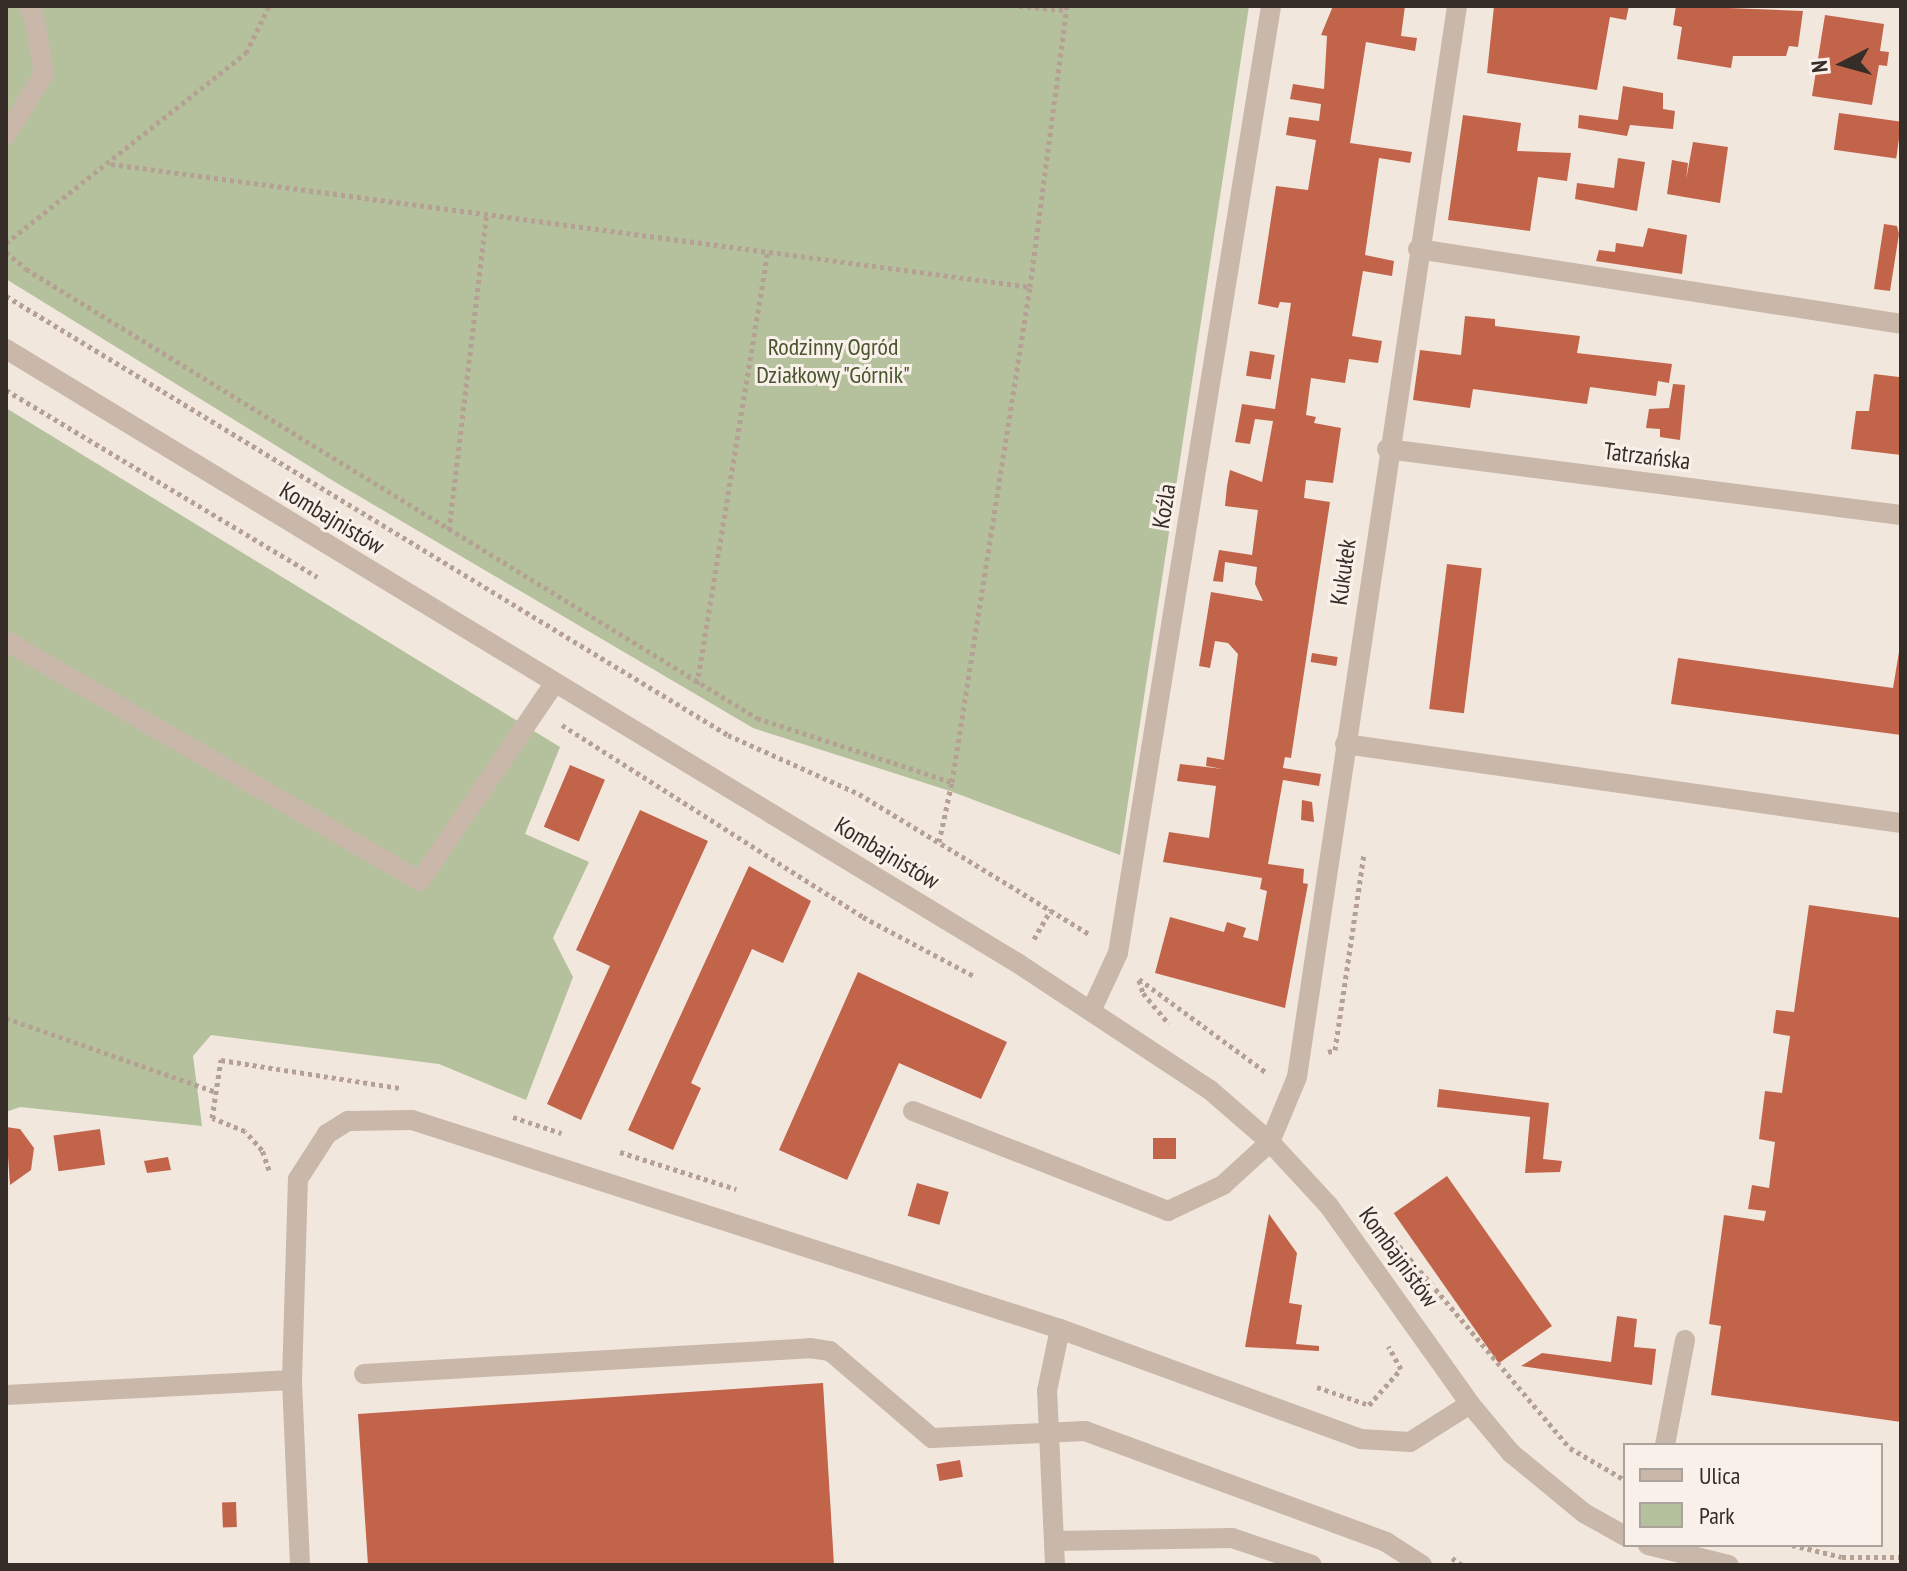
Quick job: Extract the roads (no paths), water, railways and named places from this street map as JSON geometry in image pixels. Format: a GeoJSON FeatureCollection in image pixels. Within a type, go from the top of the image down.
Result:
{"type":"FeatureCollection","features":[{"type":"Feature","properties":{"kind":"street"},"geometry":{"type":"LineString","coordinates":[[6,135],[44,74],[34,16],[28,6]]}},
{"type":"Feature","properties":{"kind":"street","name":"Koźla"},"geometry":{"type":"LineString","coordinates":[[1092,1009],[1118,953],[1271,6]]}},
{"type":"Feature","properties":{"kind":"street","name":"Kukułek"},"geometry":{"type":"LineString","coordinates":[[1270,1142],[1297,1077],[1387,449],[1457,6]]}},
{"type":"Feature","properties":{"kind":"street"},"geometry":{"type":"LineString","coordinates":[[1418,249],[1901,324]]}},
{"type":"Feature","properties":{"kind":"street","name":"Kombajnistów"},"geometry":{"type":"LineString","coordinates":[[6,349],[1092,1009],[1210,1090],[1270,1142],[1351,1232],[1470,1404],[1511,1453],[1584,1513],[1623,1535]]}},
{"type":"Feature","properties":{"kind":"street","name":"Tatrzańska"},"geometry":{"type":"LineString","coordinates":[[1387,449],[1901,515]]}},
{"type":"Feature","properties":{"kind":"street"},"geometry":{"type":"LineString","coordinates":[[6,641],[420,881],[554,684]]}},
{"type":"Feature","properties":{"kind":"street"},"geometry":{"type":"LineString","coordinates":[[1345,744],[1901,823]]}},
{"type":"Feature","properties":{"kind":"street"},"geometry":{"type":"LineString","coordinates":[[913,1111],[1168,1211],[1223,1185],[1270,1142]]}},
{"type":"Feature","properties":{"kind":"street"},"geometry":{"type":"LineString","coordinates":[[300,1565],[292,1380],[298,1179],[327,1134],[348,1121],[379,1117],[412,1120],[1060,1329],[1383,1444],[1410,1442],[1470,1404]]}},
{"type":"Feature","properties":{"kind":"street"},"geometry":{"type":"LineString","coordinates":[[1055,1565],[1047,1391],[1060,1329]]}},
{"type":"Feature","properties":{"kind":"street"},"geometry":{"type":"LineString","coordinates":[[1665,1443],[1685,1340]]}},
{"type":"Feature","properties":{"kind":"street"},"geometry":{"type":"LineString","coordinates":[[364,1374],[810,1348],[830,1351],[857,1370],[932,1438],[1085,1431],[1386,1542],[1422,1565]]}},
{"type":"Feature","properties":{"kind":"street"},"geometry":{"type":"LineString","coordinates":[[6,1395],[292,1380]]}},
{"type":"Feature","properties":{"kind":"street"},"geometry":{"type":"LineString","coordinates":[[1054,1541],[1232,1538],[1312,1565]]}},
{"type":"Feature","properties":{"kind":"street"},"geometry":{"type":"LineString","coordinates":[[1656,1547],[1729,1565]]}},
{"type":"Feature","properties":{"kind":"park label","name":"Rodzinny Ogród Działkowy \"Górnik\""},"geometry":{"type":"Point","coordinates":[833,361]}}]}
